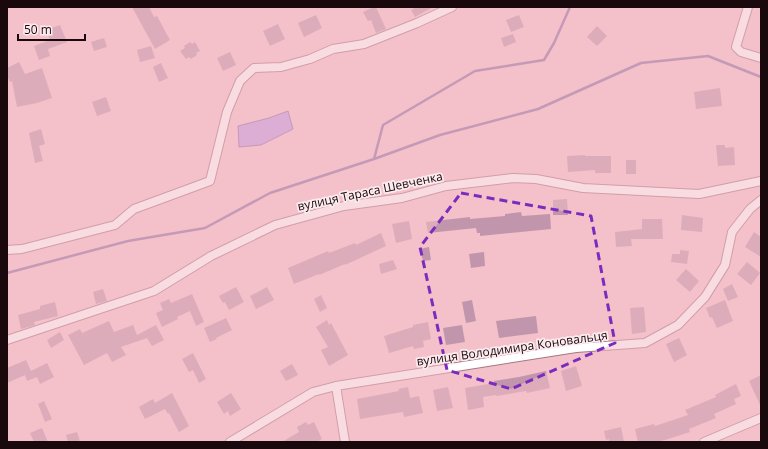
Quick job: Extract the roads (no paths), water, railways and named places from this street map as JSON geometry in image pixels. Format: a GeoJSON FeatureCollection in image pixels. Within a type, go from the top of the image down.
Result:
{"type":"FeatureCollection","features":[{"type":"Feature","properties":{"kind":"street"},"geometry":{"type":"LineString","coordinates":[[7,250],[22,249],[114,225],[134,209],[210,181],[227,112],[240,81],[254,68],[281,67],[310,59],[333,49],[364,44],[452,7]]}},
{"type":"Feature","properties":{"kind":"street"},"geometry":{"type":"LineString","coordinates":[[748,7],[736,47],[741,52],[761,58]]}},
{"type":"Feature","properties":{"kind":"street","name":"вулиця Тараса Шевченка"},"geometry":{"type":"LineString","coordinates":[[7,340],[154,291],[211,256],[275,225],[344,206],[402,198],[446,186],[513,178],[536,179],[583,188],[699,194],[761,180]]}},
{"type":"Feature","properties":{"kind":"street","name":"вулиця Володимира Коновальця"},"geometry":{"type":"LineString","coordinates":[[230,442],[313,392],[336,386],[576,348],[645,343],[678,325],[705,297],[725,265],[732,232],[750,209],[761,200]]}},
{"type":"Feature","properties":{"kind":"street"},"geometry":{"type":"LineString","coordinates":[[336,386],[345,442]]}},
{"type":"Feature","properties":{"kind":"street"},"geometry":{"type":"LineString","coordinates":[[704,442],[761,418]]}},
{"type":"Feature","properties":{"kind":"waterway"},"geometry":{"type":"LineString","coordinates":[[7,273],[128,241],[205,228],[270,193],[374,159],[383,125],[475,71],[544,60],[554,43],[570,7]]}},
{"type":"Feature","properties":{"kind":"waterway"},"geometry":{"type":"LineString","coordinates":[[374,159],[440,135],[538,109],[641,63],[708,56],[761,77]]}}]}
